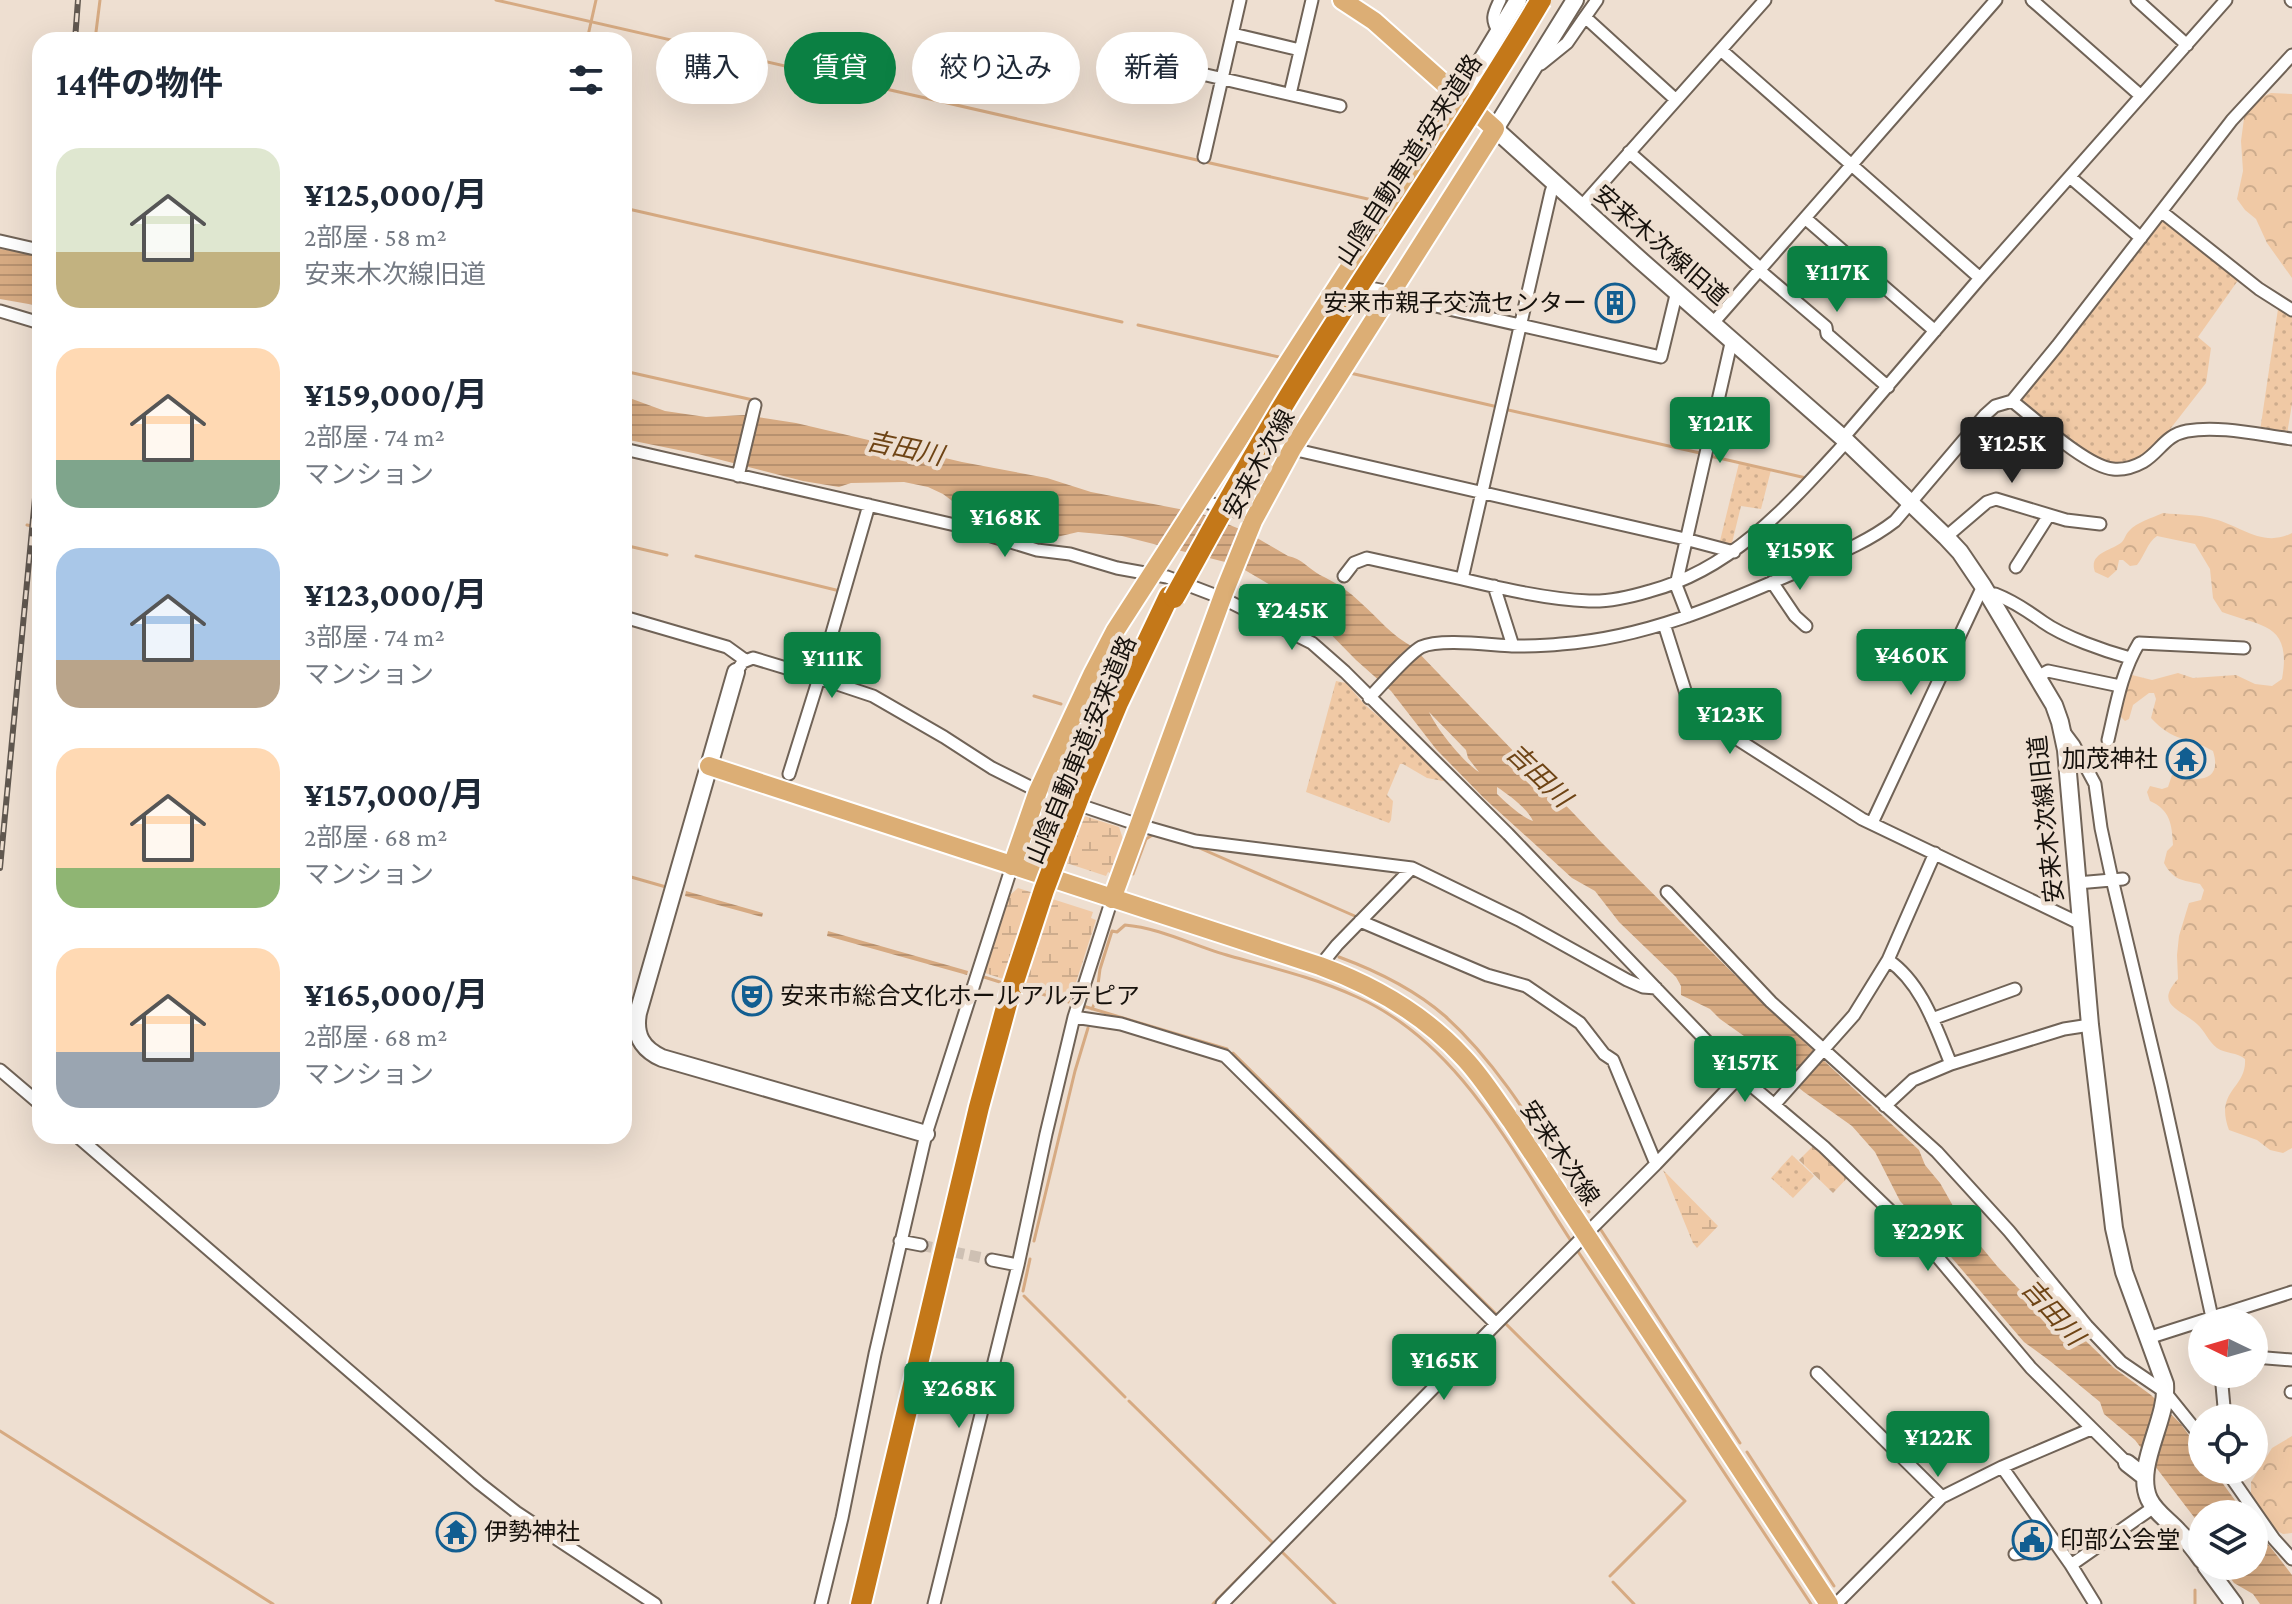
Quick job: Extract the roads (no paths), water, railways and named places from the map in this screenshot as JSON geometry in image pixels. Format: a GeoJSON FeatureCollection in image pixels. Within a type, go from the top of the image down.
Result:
{"type":"FeatureCollection","features":[{"type":"Feature","properties":{"kind":"highway","name":"山陰自動車道;安来道路"},"geometry":{"type":"LineString","coordinates":[[861,1604],[979,1107],[1044,890],[1118,703],[1228,486],[1284,392],[1534,0]]}},
{"type":"Feature","properties":{"kind":"highway","name":"山陰自動車道;安来道路"},"geometry":{"type":"LineString","coordinates":[[1172,597],[1297,382],[1429,180],[1541,0]]}},
{"type":"Feature","properties":{"kind":"highway","name":"山陰自動車道;安来道路"},"geometry":{"type":"LineString","coordinates":[[868,1604],[1011,1001]]}},
{"type":"Feature","properties":{"kind":"main road"},"geometry":{"type":"LineString","coordinates":[[1342,0],[1374,21],[1495,129]]}},
{"type":"Feature","properties":{"kind":"main road","name":"安来木次線"},"geometry":{"type":"LineString","coordinates":[[1012,866],[1038,791],[1115,631],[1460,96]]}},
{"type":"Feature","properties":{"kind":"main road","name":"安来木次線"},"geometry":{"type":"LineString","coordinates":[[1112,899],[1223,594],[1254,519],[1292,449],[1495,129]]}},
{"type":"Feature","properties":{"kind":"main road","name":"安来木次線"},"geometry":{"type":"LineString","coordinates":[[709,766],[1320,966],[1373,988],[1421,1017],[1473,1068],[1504,1111],[1829,1604]]}},
{"type":"Feature","properties":{"kind":"street"},"geometry":{"type":"LineString","coordinates":[[1204,157],[1240,0]]}},
{"type":"Feature","properties":{"kind":"street"},"geometry":{"type":"LineString","coordinates":[[1290,94],[1312,0]]}},
{"type":"Feature","properties":{"kind":"street"},"geometry":{"type":"LineString","coordinates":[[1499,32],[1493,17],[1500,0]]}},
{"type":"Feature","properties":{"kind":"street"},"geometry":{"type":"LineString","coordinates":[[1460,96],[1518,0]]}},
{"type":"Feature","properties":{"kind":"street"},"geometry":{"type":"LineString","coordinates":[[1495,129],[1575,0]]}},
{"type":"Feature","properties":{"kind":"street"},"geometry":{"type":"LineString","coordinates":[[1535,63],[1541,64],[1567,43],[1597,0]]}},
{"type":"Feature","properties":{"kind":"street"},"geometry":{"type":"LineString","coordinates":[[1581,207],[1765,0]]}},
{"type":"Feature","properties":{"kind":"street"},"geometry":{"type":"LineString","coordinates":[[1713,323],[1996,0]]}},
{"type":"Feature","properties":{"kind":"street"},"geometry":{"type":"LineString","coordinates":[[2032,0],[2141,96]]}},
{"type":"Feature","properties":{"kind":"street"},"geometry":{"type":"LineString","coordinates":[[2137,0],[2187,45]]}},
{"type":"Feature","properties":{"kind":"street"},"geometry":{"type":"LineString","coordinates":[[1344,576],[1354,563],[1367,558],[1547,597],[1592,601],[1627,597],[1676,585],[1734,552],[1785,509],[1980,278],[2226,0]]}},
{"type":"Feature","properties":{"kind":"street"},"geometry":{"type":"LineString","coordinates":[[1585,17],[1675,99]]}},
{"type":"Feature","properties":{"kind":"street"},"geometry":{"type":"LineString","coordinates":[[1233,34],[1300,50]]}},
{"type":"Feature","properties":{"kind":"street"},"geometry":{"type":"LineString","coordinates":[[1721,50],[1980,278]]}},
{"type":"Feature","properties":{"kind":"street"},"geometry":{"type":"LineString","coordinates":[[1370,697],[1422,646],[1459,642],[1513,646],[1614,638],[1732,600],[1842,552],[1881,531],[1895,521],[1985,415],[1995,406],[2012,401],[2232,120],[2292,55]]}},
{"type":"Feature","properties":{"kind":"street"},"geometry":{"type":"LineString","coordinates":[[1208,76],[1340,106]]}},
{"type":"Feature","properties":{"kind":"street","name":"安来木次線旧道"},"geometry":{"type":"LineString","coordinates":[[1495,129],[1845,439],[1946,537],[1986,591],[2054,705],[2066,750],[2090,1025],[2117,1245],[2163,1377],[2165,1396]]}},
{"type":"Feature","properties":{"kind":"street"},"geometry":{"type":"LineString","coordinates":[[1629,152],[1826,327],[1827,334],[1888,387]]}},
{"type":"Feature","properties":{"kind":"street"},"geometry":{"type":"LineString","coordinates":[[2070,177],[2141,238]]}},
{"type":"Feature","properties":{"kind":"street"},"geometry":{"type":"LineString","coordinates":[[1462,579],[1555,181]]}},
{"type":"Feature","properties":{"kind":"street"},"geometry":{"type":"LineString","coordinates":[[2162,212],[2259,289],[2292,310]]}},
{"type":"Feature","properties":{"kind":"street"},"geometry":{"type":"LineString","coordinates":[[1805,218],[1935,331]]}},
{"type":"Feature","properties":{"kind":"street"},"geometry":{"type":"LineString","coordinates":[[0,241],[32,248]]}},
{"type":"Feature","properties":{"kind":"street"},"geometry":{"type":"LineString","coordinates":[[1339,281],[1391,292],[1409,300],[1661,357],[1677,291]]}},
{"type":"Feature","properties":{"kind":"street"},"geometry":{"type":"LineString","coordinates":[[0,311],[32,321]]}},
{"type":"Feature","properties":{"kind":"street"},"geometry":{"type":"LineString","coordinates":[[1688,616],[1676,585],[1732,339]]}},
{"type":"Feature","properties":{"kind":"street"},"geometry":{"type":"LineString","coordinates":[[2012,401],[2092,463],[2111,469],[2125,469],[2144,462],[2171,436],[2187,431],[2217,430],[2292,439]]}},
{"type":"Feature","properties":{"kind":"street"},"geometry":{"type":"LineString","coordinates":[[739,474],[754,408]]}},
{"type":"Feature","properties":{"kind":"street"},"geometry":{"type":"LineString","coordinates":[[1238,440],[1292,449],[1734,552]]}},
{"type":"Feature","properties":{"kind":"street"},"geometry":{"type":"LineString","coordinates":[[632,451],[955,525],[1037,550],[1070,554],[1117,568],[1152,571],[1223,594],[1312,643],[1508,834],[1740,1076],[1776,1103],[1935,1254],[2031,1368],[2091,1429],[2127,1463],[2146,1474]]}},
{"type":"Feature","properties":{"kind":"street"},"geometry":{"type":"LineString","coordinates":[[1946,537],[1987,502],[1996,499],[2066,520],[2100,524]]}},
{"type":"Feature","properties":{"kind":"street"},"geometry":{"type":"LineString","coordinates":[[1198,501],[1254,519]]}},
{"type":"Feature","properties":{"kind":"street"},"geometry":{"type":"LineString","coordinates":[[789,774],[869,505]]}},
{"type":"Feature","properties":{"kind":"street"},"geometry":{"type":"LineString","coordinates":[[2016,567],[2049,515]]}},
{"type":"Feature","properties":{"kind":"street"},"geometry":{"type":"LineString","coordinates":[[1772,582],[1795,616],[1806,626]]}},
{"type":"Feature","properties":{"kind":"street"},"geometry":{"type":"LineString","coordinates":[[1494,586],[1513,646]]}},
{"type":"Feature","properties":{"kind":"street"},"geometry":{"type":"LineString","coordinates":[[1872,823],[1986,591],[2003,597],[2056,628],[2130,658]]}},
{"type":"Feature","properties":{"kind":"street"},"geometry":{"type":"LineString","coordinates":[[632,619],[727,647],[741,666]]}},
{"type":"Feature","properties":{"kind":"street"},"geometry":{"type":"LineString","coordinates":[[1664,624],[1689,703],[1695,712],[1862,819],[2081,924]]}},
{"type":"Feature","properties":{"kind":"street"},"geometry":{"type":"LineString","coordinates":[[2108,740],[2120,686],[2139,643],[2244,648]]}},
{"type":"Feature","properties":{"kind":"street"},"geometry":{"type":"LineString","coordinates":[[926,1134],[662,1058],[640,1042],[636,1029],[638,1013],[709,766],[741,666],[757,659],[873,696],[992,768],[1038,791],[1139,825],[1195,841],[1412,868],[1519,920],[1627,980],[1643,987],[1656,988]]}},
{"type":"Feature","properties":{"kind":"street"},"geometry":{"type":"LineString","coordinates":[[2037,677],[2048,671],[2120,686]]}},
{"type":"Feature","properties":{"kind":"street"},"geometry":{"type":"LineString","coordinates":[[2062,729],[2095,784],[2101,828],[2118,879],[2210,1308]]}},
{"type":"Feature","properties":{"kind":"street"},"geometry":{"type":"LineString","coordinates":[[1776,1103],[1854,1015],[1888,960],[1935,853]]}},
{"type":"Feature","properties":{"kind":"street"},"geometry":{"type":"LineString","coordinates":[[821,1604],[926,1134],[1012,866]]}},
{"type":"Feature","properties":{"kind":"street"},"geometry":{"type":"LineString","coordinates":[[1320,966],[1412,868]]}},
{"type":"Feature","properties":{"kind":"street"},"geometry":{"type":"LineString","coordinates":[[2077,883],[2118,879]]}},
{"type":"Feature","properties":{"kind":"street"},"geometry":{"type":"LineString","coordinates":[[1667,892],[1771,1002],[1937,1152],[2009,1231],[2087,1326],[2121,1362],[2165,1396],[2188,1422]]}},
{"type":"Feature","properties":{"kind":"street"},"geometry":{"type":"LineString","coordinates":[[934,1604],[1018,1265],[1074,1017],[1112,899]]}},
{"type":"Feature","properties":{"kind":"street"},"geometry":{"type":"LineString","coordinates":[[1360,921],[1487,975],[1526,986],[1580,1023],[1604,1054],[1613,1060],[1656,1164]]}},
{"type":"Feature","properties":{"kind":"street"},"geometry":{"type":"LineString","coordinates":[[1888,960],[1920,994],[1951,1064]]}},
{"type":"Feature","properties":{"kind":"street"},"geometry":{"type":"LineString","coordinates":[[1932,1019],[2015,989]]}},
{"type":"Feature","properties":{"kind":"street"},"geometry":{"type":"LineString","coordinates":[[1074,1017],[1121,1024],[1225,1056],[1496,1324]]}},
{"type":"Feature","properties":{"kind":"street"},"geometry":{"type":"LineString","coordinates":[[1885,1106],[1924,1073],[2064,1029],[2090,1025]]}},
{"type":"Feature","properties":{"kind":"street"},"geometry":{"type":"LineString","coordinates":[[0,1070],[32,1097]]}},
{"type":"Feature","properties":{"kind":"street"},"geometry":{"type":"LineString","coordinates":[[1222,1604],[1740,1076]]}},
{"type":"Feature","properties":{"kind":"street"},"geometry":{"type":"LineString","coordinates":[[86,1144],[479,1483],[516,1512],[655,1604]]}},
{"type":"Feature","properties":{"kind":"street"},"geometry":{"type":"LineString","coordinates":[[900,1241],[921,1245]]}},
{"type":"Feature","properties":{"kind":"street"},"geometry":{"type":"LineString","coordinates":[[992,1260],[1018,1265]]}},
{"type":"Feature","properties":{"kind":"street"},"geometry":{"type":"LineString","coordinates":[[2247,1308],[2292,1292]]}},
{"type":"Feature","properties":{"kind":"street"},"geometry":{"type":"LineString","coordinates":[[2148,1338],[2188,1327]]}},
{"type":"Feature","properties":{"kind":"street"},"geometry":{"type":"LineString","coordinates":[[2268,1358],[2292,1360]]}},
{"type":"Feature","properties":{"kind":"street"},"geometry":{"type":"LineString","coordinates":[[1817,1373],[1942,1497]]}},
{"type":"Feature","properties":{"kind":"street"},"geometry":{"type":"LineString","coordinates":[[2165,1396],[2146,1474],[2149,1499],[2188,1543]]}},
{"type":"Feature","properties":{"kind":"street"},"geometry":{"type":"LineString","coordinates":[[1836,1604],[1942,1497],[2091,1429]]}},
{"type":"Feature","properties":{"kind":"street"},"geometry":{"type":"LineString","coordinates":[[2002,1467],[2092,1599],[2078,1604]]}},
{"type":"Feature","properties":{"kind":"street"},"geometry":{"type":"LineString","coordinates":[[2235,1484],[2260,1521],[2292,1559]]}},
{"type":"Feature","properties":{"kind":"street"},"geometry":{"type":"LineString","coordinates":[[2071,1565],[2154,1507]]}},
{"type":"Feature","properties":{"kind":"street"},"geometry":{"type":"LineString","coordinates":[[2015,1554],[2053,1541]]}},
{"type":"Feature","properties":{"kind":"street"},"geometry":{"type":"LineString","coordinates":[[2216,1580],[2234,1604]]}},
{"type":"Feature","properties":{"kind":"waterway"},"geometry":{"type":"LineString","coordinates":[[96,32],[100,0]]}},
{"type":"Feature","properties":{"kind":"waterway"},"geometry":{"type":"LineString","coordinates":[[496,0],[1381,202]]}},
{"type":"Feature","properties":{"kind":"waterway"},"geometry":{"type":"LineString","coordinates":[[589,32],[596,0]]}},
{"type":"Feature","properties":{"kind":"waterway"},"geometry":{"type":"LineString","coordinates":[[632,210],[1122,322]]}},
{"type":"Feature","properties":{"kind":"waterway"},"geometry":{"type":"LineString","coordinates":[[1138,325],[1279,357]]}},
{"type":"Feature","properties":{"kind":"waterway"},"geometry":{"type":"LineString","coordinates":[[632,373],[753,400]]}},
{"type":"Feature","properties":{"kind":"waterway"},"geometry":{"type":"LineString","coordinates":[[1350,373],[1498,407]]}},
{"type":"Feature","properties":{"kind":"waterway"},"geometry":{"type":"LineString","coordinates":[[1504,409],[1700,453]]}},
{"type":"Feature","properties":{"kind":"waterway"},"geometry":{"type":"LineString","coordinates":[[1710,456],[1806,478]]}},
{"type":"Feature","properties":{"kind":"waterway"},"geometry":{"type":"LineString","coordinates":[[27,525],[32,526]]}},
{"type":"Feature","properties":{"kind":"waterway"},"geometry":{"type":"LineString","coordinates":[[632,547],[667,555]]}},
{"type":"Feature","properties":{"kind":"waterway"},"geometry":{"type":"LineString","coordinates":[[696,556],[840,591]]}},
{"type":"Feature","properties":{"kind":"waterway"},"geometry":{"type":"LineString","coordinates":[[1034,696],[1061,704]]}},
{"type":"Feature","properties":{"kind":"waterway"},"geometry":{"type":"LineString","coordinates":[[1133,874],[1146,839],[1154,834]]}},
{"type":"Feature","properties":{"kind":"waterway"},"geometry":{"type":"LineString","coordinates":[[1195,846],[1357,917]]}},
{"type":"Feature","properties":{"kind":"waterway"},"geometry":{"type":"LineString","coordinates":[[632,877],[666,887]]}},
{"type":"Feature","properties":{"kind":"waterway"},"geometry":{"type":"LineString","coordinates":[[1092,1009],[1112,931],[1117,932],[1125,925],[1165,934],[1310,979],[1357,997],[1393,1017],[1426,1042],[1455,1071],[1505,1138],[1573,1244]]}},
{"type":"Feature","properties":{"kind":"waterway"},"geometry":{"type":"LineString","coordinates":[[1339,957],[1408,989],[1433,1006],[1467,1037],[1523,1109],[1589,1212]]}},
{"type":"Feature","properties":{"kind":"waterway"},"geometry":{"type":"LineString","coordinates":[[984,977],[1003,983]]}},
{"type":"Feature","properties":{"kind":"waterway"},"geometry":{"type":"LineString","coordinates":[[1018,987],[1069,1002]]}},
{"type":"Feature","properties":{"kind":"waterway"},"geometry":{"type":"LineString","coordinates":[[1083,1006],[1227,1049]]}},
{"type":"Feature","properties":{"kind":"waterway"},"geometry":{"type":"LineString","coordinates":[[1034,1241],[1088,1028]]}},
{"type":"Feature","properties":{"kind":"waterway"},"geometry":{"type":"LineString","coordinates":[[1233,1053],[1497,1315]]}},
{"type":"Feature","properties":{"kind":"waterway"},"geometry":{"type":"LineString","coordinates":[[1601,1230],[1740,1443]]}},
{"type":"Feature","properties":{"kind":"waterway"},"geometry":{"type":"LineString","coordinates":[[1577,1250],[1811,1604]]}},
{"type":"Feature","properties":{"kind":"waterway"},"geometry":{"type":"LineString","coordinates":[[1023,1291],[1030,1259]]}},
{"type":"Feature","properties":{"kind":"waterway"},"geometry":{"type":"LineString","coordinates":[[1024,1296],[1125,1397]]}},
{"type":"Feature","properties":{"kind":"waterway"},"geometry":{"type":"LineString","coordinates":[[1505,1323],[1685,1501],[1610,1576]]}},
{"type":"Feature","properties":{"kind":"waterway"},"geometry":{"type":"LineString","coordinates":[[1129,1401],[1274,1544]]}},
{"type":"Feature","properties":{"kind":"waterway"},"geometry":{"type":"LineString","coordinates":[[0,1431],[273,1604]]}},
{"type":"Feature","properties":{"kind":"waterway"},"geometry":{"type":"LineString","coordinates":[[1747,1452],[1834,1586]]}},
{"type":"Feature","properties":{"kind":"waterway"},"geometry":{"type":"LineString","coordinates":[[1213,1604],[1272,1544]]}},
{"type":"Feature","properties":{"kind":"waterway"},"geometry":{"type":"LineString","coordinates":[[1281,1551],[1335,1604]]}},
{"type":"Feature","properties":{"kind":"waterway"},"geometry":{"type":"LineString","coordinates":[[1613,1582],[1634,1604]]}},
{"type":"Feature","properties":{"kind":"waterway"},"geometry":{"type":"LineString","coordinates":[[2195,1590],[2195,1604]]}},
{"type":"Feature","properties":{"kind":"tunnel"},"geometry":{"type":"LineString","coordinates":[[921,1245],[992,1260]]}},
{"type":"Feature","properties":{"kind":"railway"},"geometry":{"type":"LineString","coordinates":[[76,32],[78,0]]}},
{"type":"Feature","properties":{"kind":"railway"},"geometry":{"type":"LineString","coordinates":[[0,868],[32,530]]}},
{"type":"Feature","properties":{"kind":"place","name":"安来市親子交流センター"},"geometry":{"type":"Point","coordinates":[1615,303]}},
{"type":"Feature","properties":{"kind":"place","name":"加茂神社"},"geometry":{"type":"Point","coordinates":[2186,759]}},
{"type":"Feature","properties":{"kind":"place","name":"安来市総合文化ホールアルテピア"},"geometry":{"type":"Point","coordinates":[752,996]}},
{"type":"Feature","properties":{"kind":"place","name":"伊勢神社"},"geometry":{"type":"Point","coordinates":[456,1532]}},
{"type":"Feature","properties":{"kind":"place","name":"印部公会堂"},"geometry":{"type":"Point","coordinates":[2032,1540]}},
{"type":"Feature","properties":{"kind":"water label","name":"吉田川"},"geometry":{"type":"Point","coordinates":[905,448]}},
{"type":"Feature","properties":{"kind":"water label","name":"吉田川"},"geometry":{"type":"Point","coordinates":[1539,775]}},
{"type":"Feature","properties":{"kind":"water label","name":"吉田川"},"geometry":{"type":"Point","coordinates":[2053,1312]}}]}
